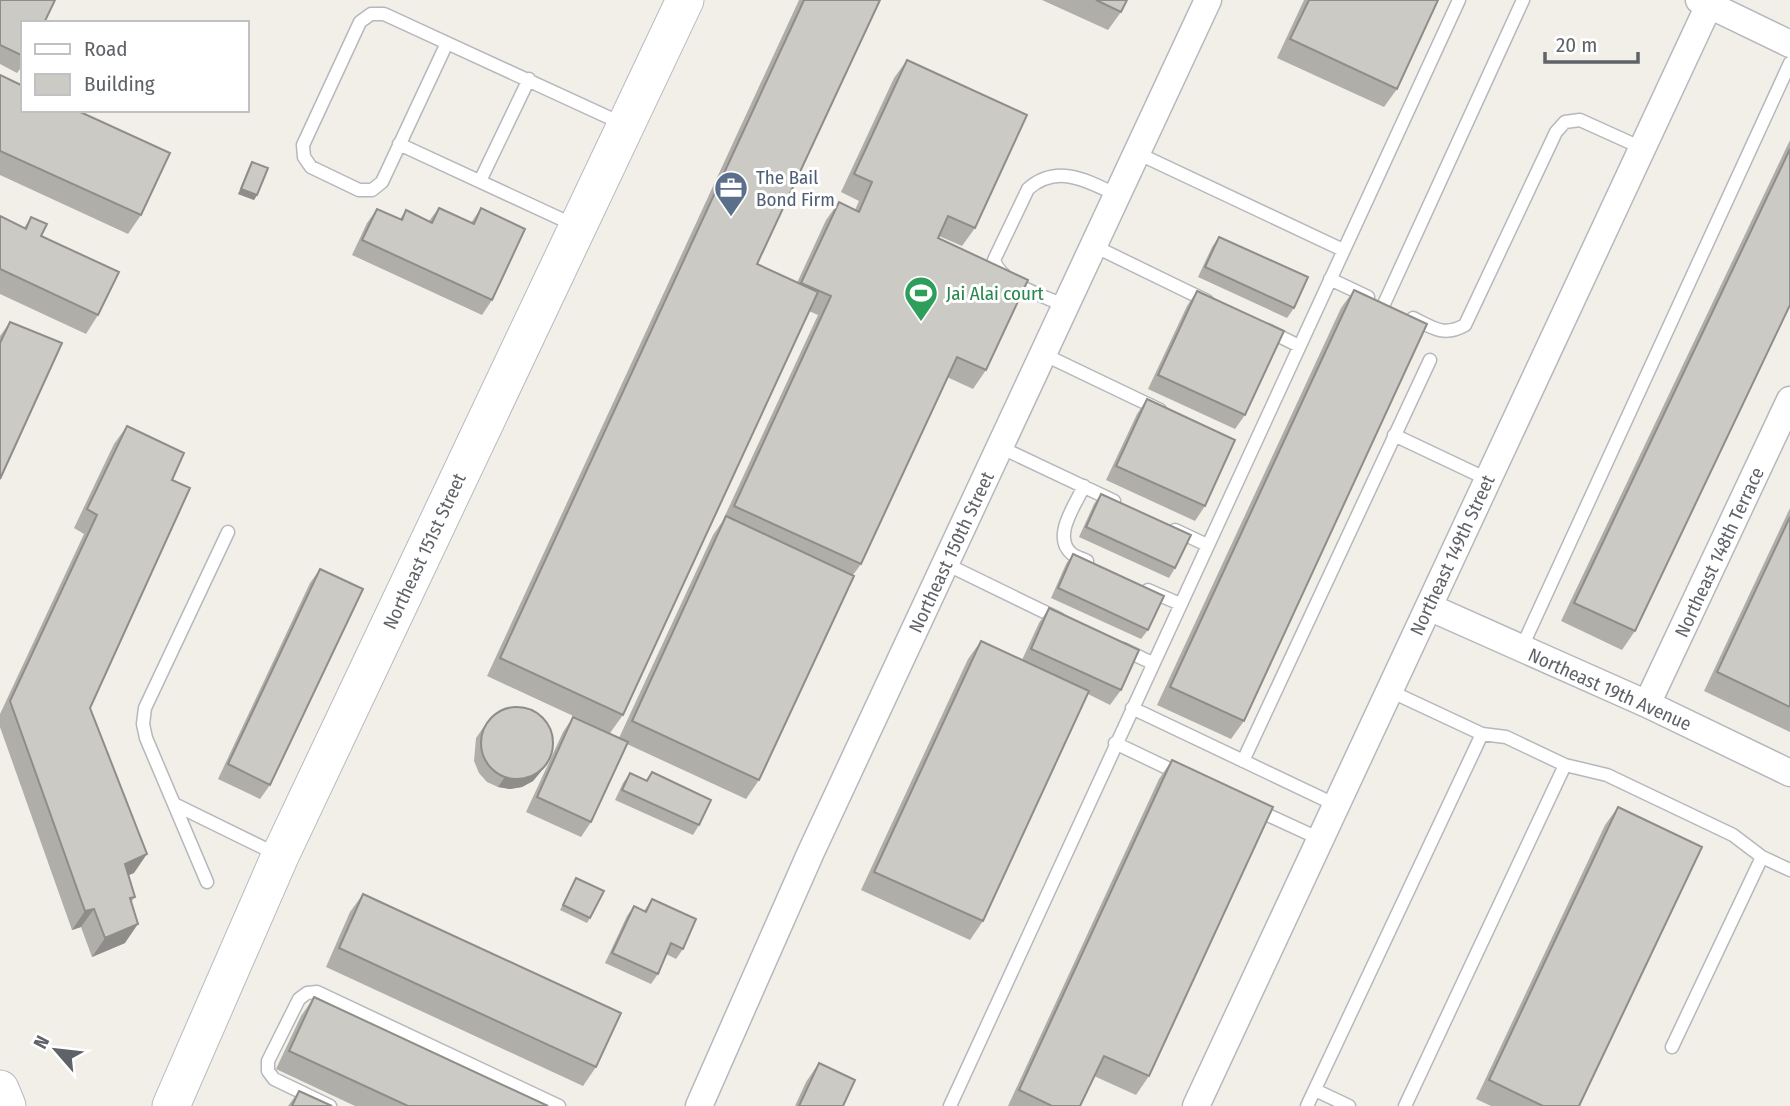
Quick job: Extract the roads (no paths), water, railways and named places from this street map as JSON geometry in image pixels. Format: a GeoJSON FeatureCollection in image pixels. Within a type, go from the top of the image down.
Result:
{"type":"FeatureCollection","features":[{"type":"Feature","properties":{"kind":"street","name":"Northeast 151st Street"},"geometry":{"type":"LineString","coordinates":[[171,1106],[280,856],[685,0]]}},
{"type":"Feature","properties":{"kind":"street","name":"Northeast 150th Street"},"geometry":{"type":"LineString","coordinates":[[699,1106],[811,852],[1209,0]]}},
{"type":"Feature","properties":{"kind":"street"},"geometry":{"type":"LineString","coordinates":[[1704,2],[1790,44]]}},
{"type":"Feature","properties":{"kind":"street","name":"Northeast 149th Street"},"geometry":{"type":"LineString","coordinates":[[1196,1106],[1642,148],[1704,2]]}},
{"type":"Feature","properties":{"kind":"street","name":"Northeast 148th Terrace"},"geometry":{"type":"LineString","coordinates":[[1647,704],[1790,400]]}},
{"type":"Feature","properties":{"kind":"street","name":"Northeast 19th Avenue"},"geometry":{"type":"LineString","coordinates":[[1429,607],[1647,704],[1790,773]]}},
{"type":"Feature","properties":{"kind":"street"},"geometry":{"type":"LineString","coordinates":[[0,1089],[7,1106]]}},
{"type":"Feature","properties":{"kind":"lane"},"geometry":{"type":"LineString","coordinates":[[950,1106],[1207,545],[1243,449],[1299,346],[1459,0]]}},
{"type":"Feature","properties":{"kind":"lane"},"geometry":{"type":"LineString","coordinates":[[1395,310],[1524,0]]}},
{"type":"Feature","properties":{"kind":"lane"},"geometry":{"type":"LineString","coordinates":[[447,43],[382,182],[372,190],[359,190],[311,167],[304,157],[303,145],[360,22],[371,14],[384,14],[528,79],[625,125]]}},
{"type":"Feature","properties":{"kind":"lane"},"geometry":{"type":"LineString","coordinates":[[1521,649],[1790,63]]}},
{"type":"Feature","properties":{"kind":"lane"},"geometry":{"type":"LineString","coordinates":[[480,181],[528,79]]}},
{"type":"Feature","properties":{"kind":"lane"},"geometry":{"type":"LineString","coordinates":[[1329,279],[1439,330],[1453,332],[1465,325],[1556,132],[1565,122],[1580,120],[1642,148]]}},
{"type":"Feature","properties":{"kind":"lane"},"geometry":{"type":"LineString","coordinates":[[400,144],[578,227]]}},
{"type":"Feature","properties":{"kind":"lane"},"geometry":{"type":"LineString","coordinates":[[1137,153],[1343,250]]}},
{"type":"Feature","properties":{"kind":"lane"},"geometry":{"type":"LineString","coordinates":[[1066,306],[1005,278],[997,270],[994,260],[1028,189],[1038,180],[1078,176],[1117,195]]}},
{"type":"Feature","properties":{"kind":"lane"},"geometry":{"type":"LineString","coordinates":[[1094,246],[1214,305]]}},
{"type":"Feature","properties":{"kind":"lane"},"geometry":{"type":"LineString","coordinates":[[1251,322],[1299,346]]}},
{"type":"Feature","properties":{"kind":"lane"},"geometry":{"type":"LineString","coordinates":[[1043,354],[1177,418]]}},
{"type":"Feature","properties":{"kind":"lane"},"geometry":{"type":"LineString","coordinates":[[1243,761],[1430,360]]}},
{"type":"Feature","properties":{"kind":"lane"},"geometry":{"type":"LineString","coordinates":[[1394,435],[1487,479]]}},
{"type":"Feature","properties":{"kind":"lane"},"geometry":{"type":"LineString","coordinates":[[1000,447],[1121,504]]}},
{"type":"Feature","properties":{"kind":"lane"},"geometry":{"type":"LineString","coordinates":[[1084,486],[1063,531],[1064,544],[1072,554],[1096,565]]}},
{"type":"Feature","properties":{"kind":"lane"},"geometry":{"type":"LineString","coordinates":[[1158,522],[1207,545]]}},
{"type":"Feature","properties":{"kind":"lane"},"geometry":{"type":"LineString","coordinates":[[207,882],[146,738],[143,724],[145,708],[228,532]]}},
{"type":"Feature","properties":{"kind":"lane"},"geometry":{"type":"LineString","coordinates":[[946,564],[1067,622]]}},
{"type":"Feature","properties":{"kind":"lane"},"geometry":{"type":"LineString","coordinates":[[1132,582],[1180,604]]}},
{"type":"Feature","properties":{"kind":"lane"},"geometry":{"type":"LineString","coordinates":[[1116,646],[1152,663]]}},
{"type":"Feature","properties":{"kind":"lane"},"geometry":{"type":"LineString","coordinates":[[1390,691],[1482,734],[1506,737],[1565,765],[1607,775],[1733,835],[1762,857],[1790,870]]}},
{"type":"Feature","properties":{"kind":"lane"},"geometry":{"type":"LineString","coordinates":[[1132,708],[1336,805]]}},
{"type":"Feature","properties":{"kind":"lane"},"geometry":{"type":"LineString","coordinates":[[1307,1106],[1482,734]]}},
{"type":"Feature","properties":{"kind":"lane"},"geometry":{"type":"LineString","coordinates":[[1115,743],[1187,777]]}},
{"type":"Feature","properties":{"kind":"lane"},"geometry":{"type":"LineString","coordinates":[[1405,1106],[1565,765]]}},
{"type":"Feature","properties":{"kind":"lane"},"geometry":{"type":"LineString","coordinates":[[176,805],[280,856]]}},
{"type":"Feature","properties":{"kind":"lane"},"geometry":{"type":"LineString","coordinates":[[1248,806],[1320,839]]}},
{"type":"Feature","properties":{"kind":"lane"},"geometry":{"type":"LineString","coordinates":[[1672,1047],[1762,857]]}},
{"type":"Feature","properties":{"kind":"lane"},"geometry":{"type":"LineString","coordinates":[[330,1106],[274,1079],[268,1071],[268,1062],[274,1049],[299,999],[307,993],[317,992],[559,1106]]}},
{"type":"Feature","properties":{"kind":"lane"},"geometry":{"type":"LineString","coordinates":[[1315,1090],[1349,1106]]}},
{"type":"Feature","properties":{"kind":"place","name":"The Bail Bond Firm"},"geometry":{"type":"Point","coordinates":[731,218]}},
{"type":"Feature","properties":{"kind":"place","name":"Jai Alai court"},"geometry":{"type":"Point","coordinates":[921,323]}}]}
